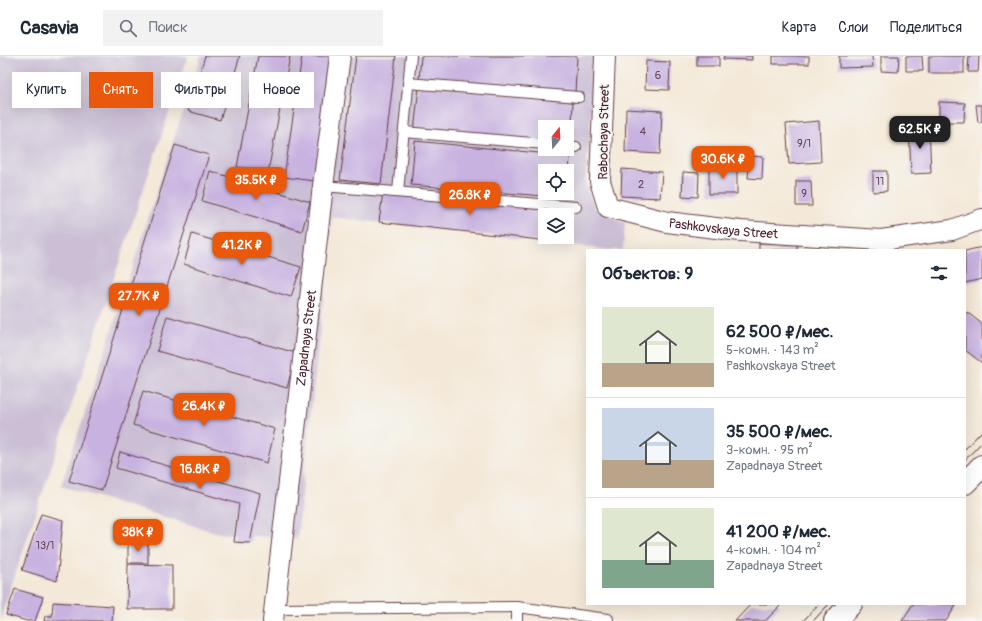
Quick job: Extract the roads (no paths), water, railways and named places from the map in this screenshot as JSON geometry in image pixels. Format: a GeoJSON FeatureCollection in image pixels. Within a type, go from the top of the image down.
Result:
{"type":"FeatureCollection","features":[{"type":"Feature","properties":{"kind":"street","name":"Zapadnaya Street"},"geometry":{"type":"LineString","coordinates":[[274,615],[323,186],[340,56]]}},
{"type":"Feature","properties":{"kind":"street","name":"Rabochaya Street"},"geometry":{"type":"LineString","coordinates":[[605,56],[600,181],[608,207]]}},
{"type":"Feature","properties":{"kind":"street","name":"Pashkovskaya Street"},"geometry":{"type":"LineString","coordinates":[[608,207],[667,222],[740,231],[881,240],[952,230],[982,219]]}},
{"type":"Feature","properties":{"kind":"street"},"geometry":{"type":"LineString","coordinates":[[966,483],[982,466]]}},
{"type":"Feature","properties":{"kind":"street"},"geometry":{"type":"LineString","coordinates":[[835,621],[850,605]]}},
{"type":"Feature","properties":{"kind":"lane"},"geometry":{"type":"LineString","coordinates":[[398,192],[411,56]]}},
{"type":"Feature","properties":{"kind":"lane"},"geometry":{"type":"LineString","coordinates":[[408,83],[579,97]]}},
{"type":"Feature","properties":{"kind":"lane"},"geometry":{"type":"LineString","coordinates":[[404,132],[538,143]]}},
{"type":"Feature","properties":{"kind":"lane"},"geometry":{"type":"LineString","coordinates":[[323,186],[576,206]]}},
{"type":"Feature","properties":{"kind":"lane"},"geometry":{"type":"LineString","coordinates":[[517,606],[517,621]]}},
{"type":"Feature","properties":{"kind":"lane"},"geometry":{"type":"LineString","coordinates":[[274,615],[517,606],[608,619]]}},
{"type":"Feature","properties":{"kind":"tram line"},"geometry":{"type":"LineString","coordinates":[[966,448],[982,431]]}},
{"type":"Feature","properties":{"kind":"tram line"},"geometry":{"type":"LineString","coordinates":[[966,459],[982,442]]}},
{"type":"Feature","properties":{"kind":"tram line"},"geometry":{"type":"LineString","coordinates":[[803,621],[818,605]]}},
{"type":"Feature","properties":{"kind":"tram line"},"geometry":{"type":"LineString","coordinates":[[813,621],[828,605]]}}]}
